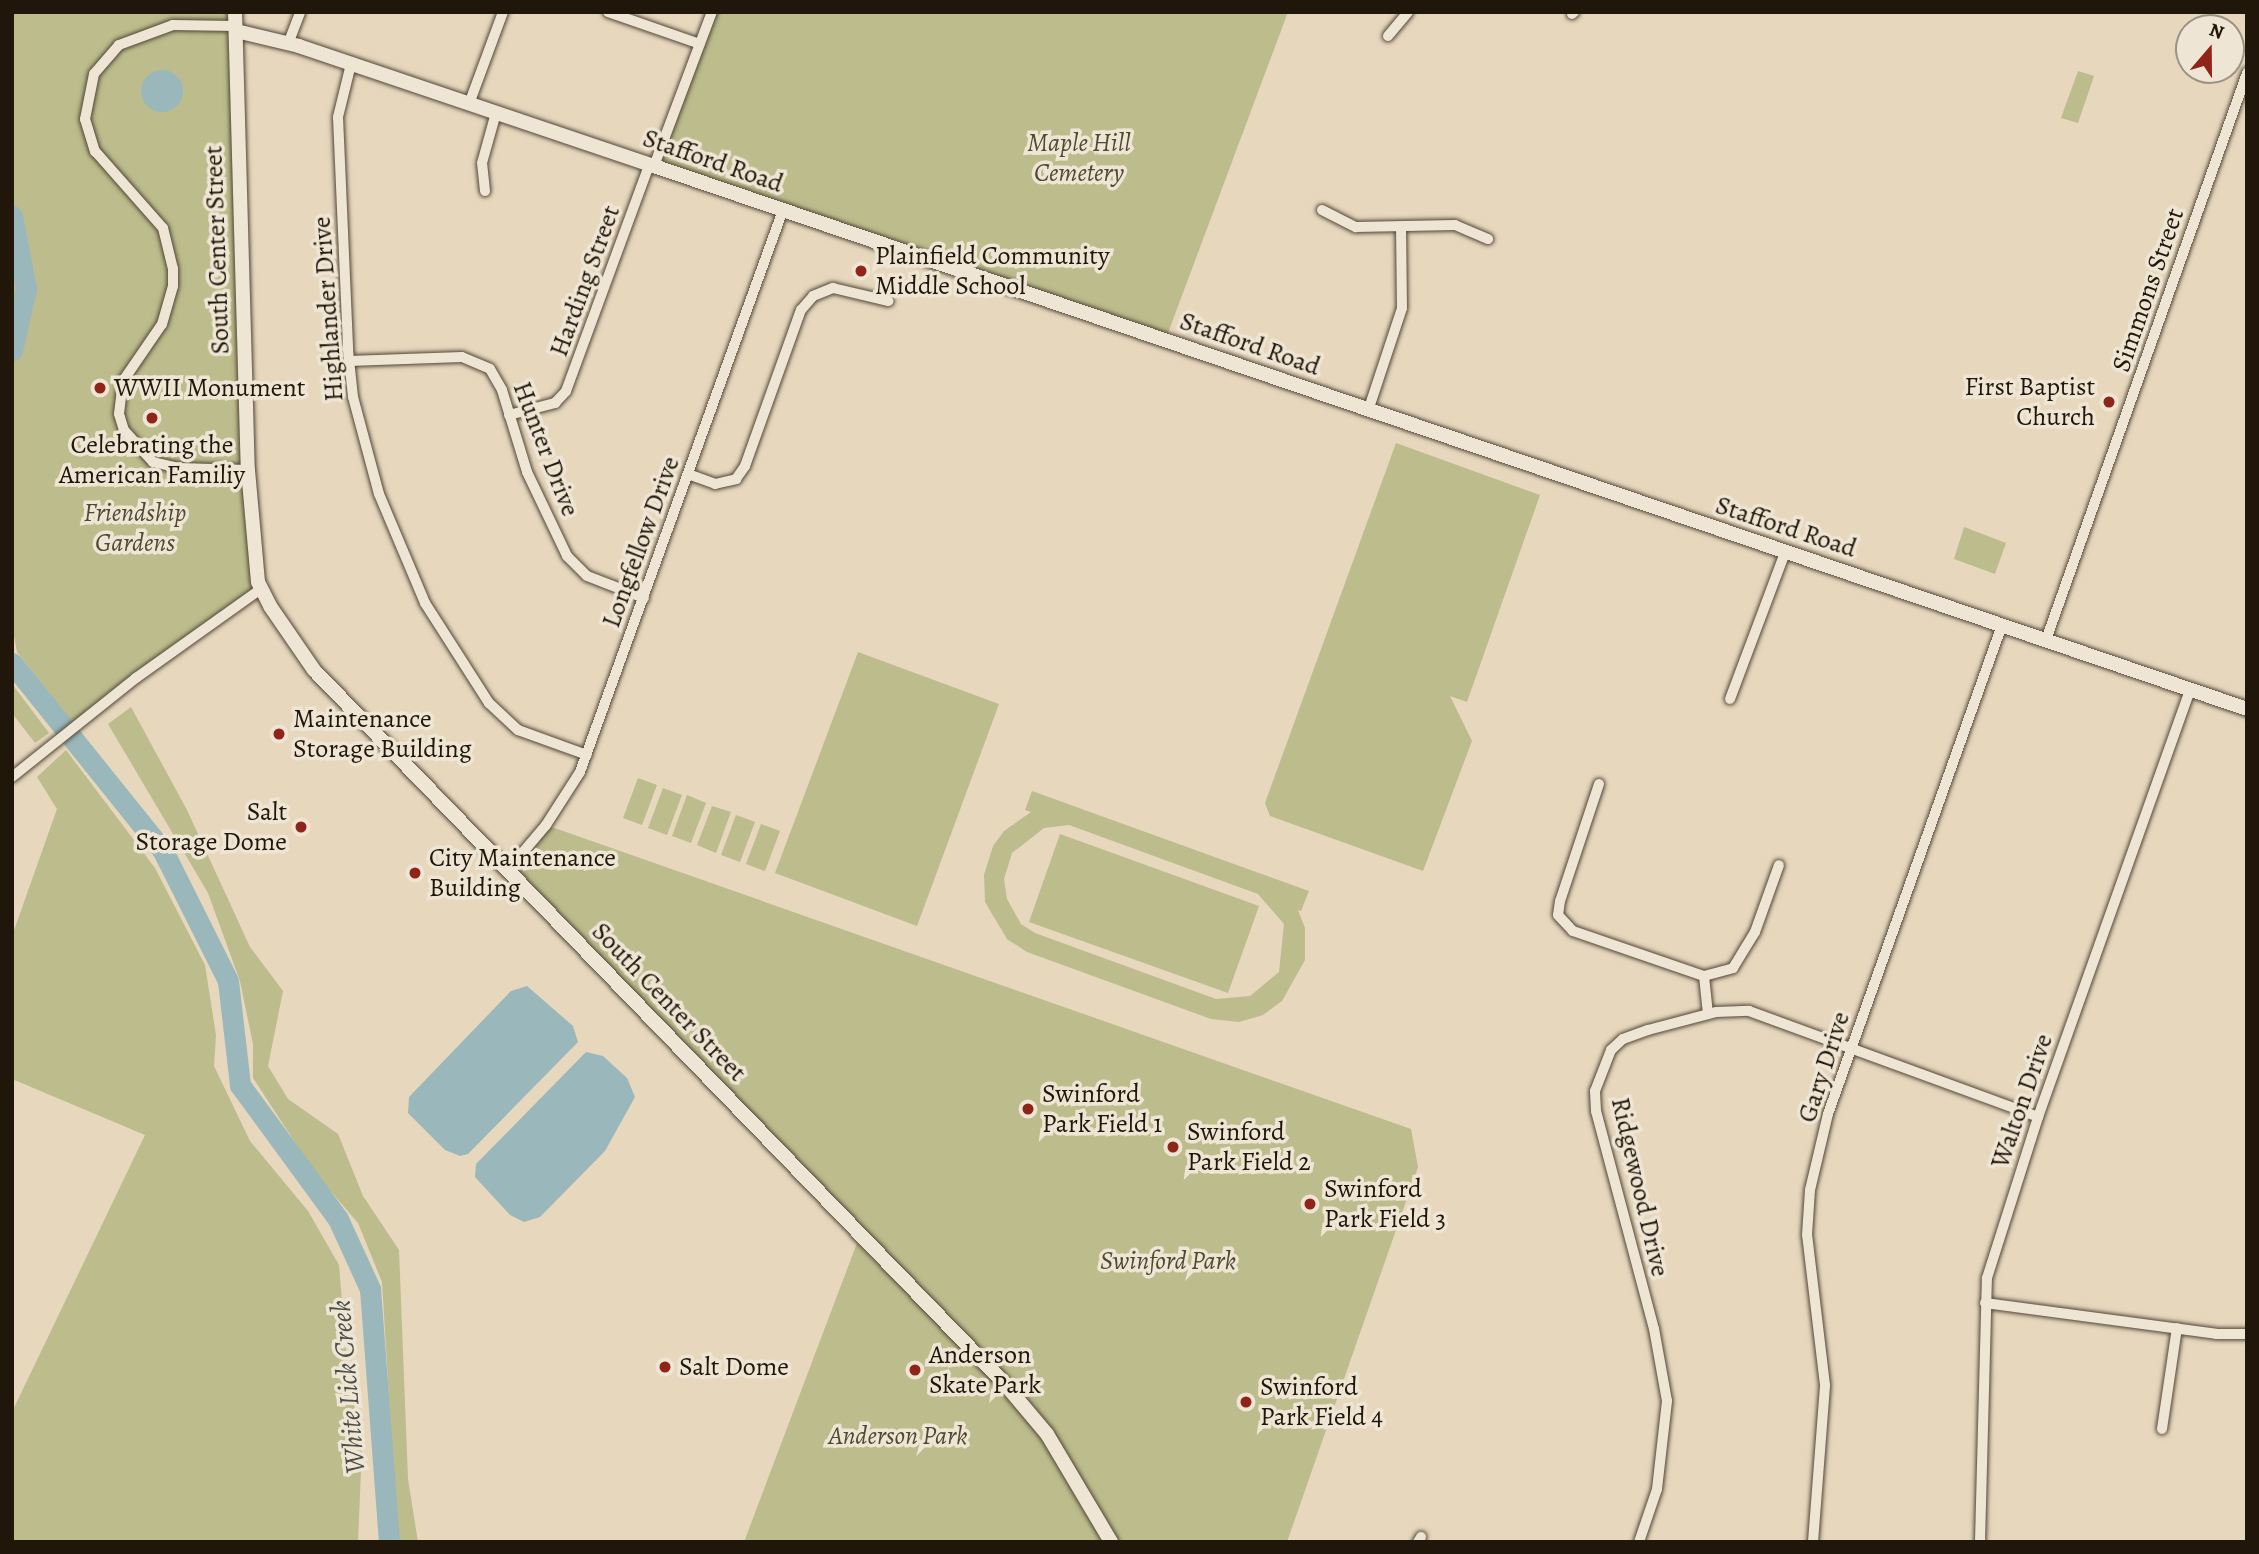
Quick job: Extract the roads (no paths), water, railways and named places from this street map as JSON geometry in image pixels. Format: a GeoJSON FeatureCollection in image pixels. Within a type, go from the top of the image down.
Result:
{"type":"FeatureCollection","features":[{"type":"Feature","properties":{"kind":"street"},"geometry":{"type":"LineString","coordinates":[[288,44],[300,12]]}},
{"type":"Feature","properties":{"kind":"street"},"geometry":{"type":"LineString","coordinates":[[469,104],[503,12]]}},
{"type":"Feature","properties":{"kind":"street"},"geometry":{"type":"LineString","coordinates":[[608,12],[700,44]]}},
{"type":"Feature","properties":{"kind":"street","name":"Harding Street"},"geometry":{"type":"LineString","coordinates":[[509,415],[555,404],[566,391],[712,12]]}},
{"type":"Feature","properties":{"kind":"street"},"geometry":{"type":"LineString","coordinates":[[1388,36],[1408,12]]}},
{"type":"Feature","properties":{"kind":"street"},"geometry":{"type":"LineString","coordinates":[[235,23],[173,25],[119,45],[94,74],[85,119],[94,151],[163,228],[173,269],[173,286],[162,324],[124,381],[119,414],[124,430],[153,462],[178,468],[248,470]]}},
{"type":"Feature","properties":{"kind":"street","name":"Stafford Road"},"geometry":{"type":"LineString","coordinates":[[235,23],[288,44],[652,165],[2247,709]]}},
{"type":"Feature","properties":{"kind":"street","name":"South Center Street"},"geometry":{"type":"LineString","coordinates":[[235,23],[248,470],[261,589],[314,670],[1004,1383],[1060,1454],[1111,1542]]}},
{"type":"Feature","properties":{"kind":"street","name":"Highlander Drive"},"geometry":{"type":"LineString","coordinates":[[352,64],[338,117],[349,361],[353,397],[379,495],[410,572],[445,637],[489,703],[509,724],[587,755]]}},
{"type":"Feature","properties":{"kind":"street","name":"Simmons Street"},"geometry":{"type":"LineString","coordinates":[[2046,640],[2247,73]]}},
{"type":"Feature","properties":{"kind":"street"},"geometry":{"type":"LineString","coordinates":[[485,191],[482,163],[496,113]]}},
{"type":"Feature","properties":{"kind":"street","name":"Longfellow Drive"},"geometry":{"type":"LineString","coordinates":[[507,871],[561,804],[587,755],[783,210]]}},
{"type":"Feature","properties":{"kind":"street"},"geometry":{"type":"LineString","coordinates":[[1322,210],[1356,227],[1455,225],[1488,239]]}},
{"type":"Feature","properties":{"kind":"street"},"geometry":{"type":"LineString","coordinates":[[1368,411],[1402,308],[1401,228]]}},
{"type":"Feature","properties":{"kind":"street"},"geometry":{"type":"LineString","coordinates":[[688,474],[715,484],[736,479],[745,466],[801,310],[813,296],[832,288],[888,301]]}},
{"type":"Feature","properties":{"kind":"street","name":"Hunter Drive"},"geometry":{"type":"LineString","coordinates":[[349,361],[472,359],[496,377],[527,472],[567,556],[587,576],[644,598]]}},
{"type":"Feature","properties":{"kind":"street"},"geometry":{"type":"LineString","coordinates":[[1730,699],[1785,552]]}},
{"type":"Feature","properties":{"kind":"street"},"geometry":{"type":"LineString","coordinates":[[12,777],[261,589]]}},
{"type":"Feature","properties":{"kind":"street","name":"Gary Drive"},"geometry":{"type":"LineString","coordinates":[[1813,1542],[1825,1385],[1807,1210],[1819,1149],[1850,1049],[2002,625]]}},
{"type":"Feature","properties":{"kind":"street","name":"Walton Drive"},"geometry":{"type":"LineString","coordinates":[[1980,1542],[1985,1303],[1995,1248],[2038,1117],[2190,690]]}},
{"type":"Feature","properties":{"kind":"street"},"geometry":{"type":"LineString","coordinates":[[1599,784],[1558,915],[1573,931],[1704,976],[1733,968],[1755,932],[1779,865]]}},
{"type":"Feature","properties":{"kind":"street"},"geometry":{"type":"LineString","coordinates":[[1704,976],[1708,1014]]}},
{"type":"Feature","properties":{"kind":"street","name":"Ridgewood Drive"},"geometry":{"type":"LineString","coordinates":[[1639,1542],[1657,1489],[1667,1401],[1654,1329],[1596,1111],[1595,1091],[1604,1063],[1623,1039],[1708,1014],[1749,1011],[2038,1117]]}},
{"type":"Feature","properties":{"kind":"street"},"geometry":{"type":"LineString","coordinates":[[1985,1303],[2177,1328],[2247,1334]]}},
{"type":"Feature","properties":{"kind":"street"},"geometry":{"type":"LineString","coordinates":[[2162,1429],[2177,1328]]}},
{"type":"Feature","properties":{"kind":"water"},"geometry":{"type":"Polygon","coordinates":[[[162,70],[177,76],[183,91],[177,106],[162,112],[147,106],[141,91],[147,76],[162,70]]]}},
{"type":"Feature","properties":{"kind":"water"},"geometry":{"type":"Polygon","coordinates":[[[527,986],[573,1026],[578,1042],[468,1154],[460,1156],[445,1150],[408,1113],[409,1097],[511,991],[527,986]]]}},
{"type":"Feature","properties":{"kind":"water"},"geometry":{"type":"Polygon","coordinates":[[[586,1052],[603,1056],[627,1078],[635,1097],[605,1151],[540,1217],[524,1222],[510,1215],[475,1177],[476,1164],[586,1052]]]}},
{"type":"Feature","properties":{"kind":"waterway","name":"White Lick Creek"},"geometry":{"type":"LineString","coordinates":[[12,216],[26,289],[12,350]]}},
{"type":"Feature","properties":{"kind":"waterway","name":"White Lick Creek"},"geometry":{"type":"LineString","coordinates":[[12,663],[163,851],[228,981],[240,1085],[338,1219],[370,1289],[389,1542]]}},
{"type":"Feature","properties":{"kind":"place","name":"Plainfield Community Middle School"},"geometry":{"type":"Point","coordinates":[861,271]}},
{"type":"Feature","properties":{"kind":"place","name":"WWII Monument"},"geometry":{"type":"Point","coordinates":[100,388]}},
{"type":"Feature","properties":{"kind":"place","name":"First Baptist Church"},"geometry":{"type":"Point","coordinates":[2109,402]}},
{"type":"Feature","properties":{"kind":"place","name":"Celebrating the American Familiy"},"geometry":{"type":"Point","coordinates":[152,418]}},
{"type":"Feature","properties":{"kind":"place","name":"Maintenance Storage Building"},"geometry":{"type":"Point","coordinates":[279,734]}},
{"type":"Feature","properties":{"kind":"place","name":"Salt Storage Dome"},"geometry":{"type":"Point","coordinates":[301,827]}},
{"type":"Feature","properties":{"kind":"place","name":"City Maintenance Building"},"geometry":{"type":"Point","coordinates":[415,873]}},
{"type":"Feature","properties":{"kind":"place","name":"Swinford Park Field 1"},"geometry":{"type":"Point","coordinates":[1028,1109]}},
{"type":"Feature","properties":{"kind":"place","name":"Swinford Park Field 2"},"geometry":{"type":"Point","coordinates":[1173,1147]}},
{"type":"Feature","properties":{"kind":"place","name":"Swinford Park Field 3"},"geometry":{"type":"Point","coordinates":[1310,1204]}},
{"type":"Feature","properties":{"kind":"place","name":"Salt Dome"},"geometry":{"type":"Point","coordinates":[665,1367]}},
{"type":"Feature","properties":{"kind":"place","name":"Anderson Skate Park"},"geometry":{"type":"Point","coordinates":[915,1370]}},
{"type":"Feature","properties":{"kind":"place","name":"Swinford Park Field 4"},"geometry":{"type":"Point","coordinates":[1246,1402]}},
{"type":"Feature","properties":{"kind":"park label","name":"Maple Hill Cemetery"},"geometry":{"type":"Point","coordinates":[1079,158]}},
{"type":"Feature","properties":{"kind":"park label","name":"Friendship Gardens"},"geometry":{"type":"Point","coordinates":[135,528]}},
{"type":"Feature","properties":{"kind":"park label","name":"Swinford Park"},"geometry":{"type":"Point","coordinates":[1168,1261]}},
{"type":"Feature","properties":{"kind":"park label","name":"Anderson Park"},"geometry":{"type":"Point","coordinates":[898,1436]}}]}
